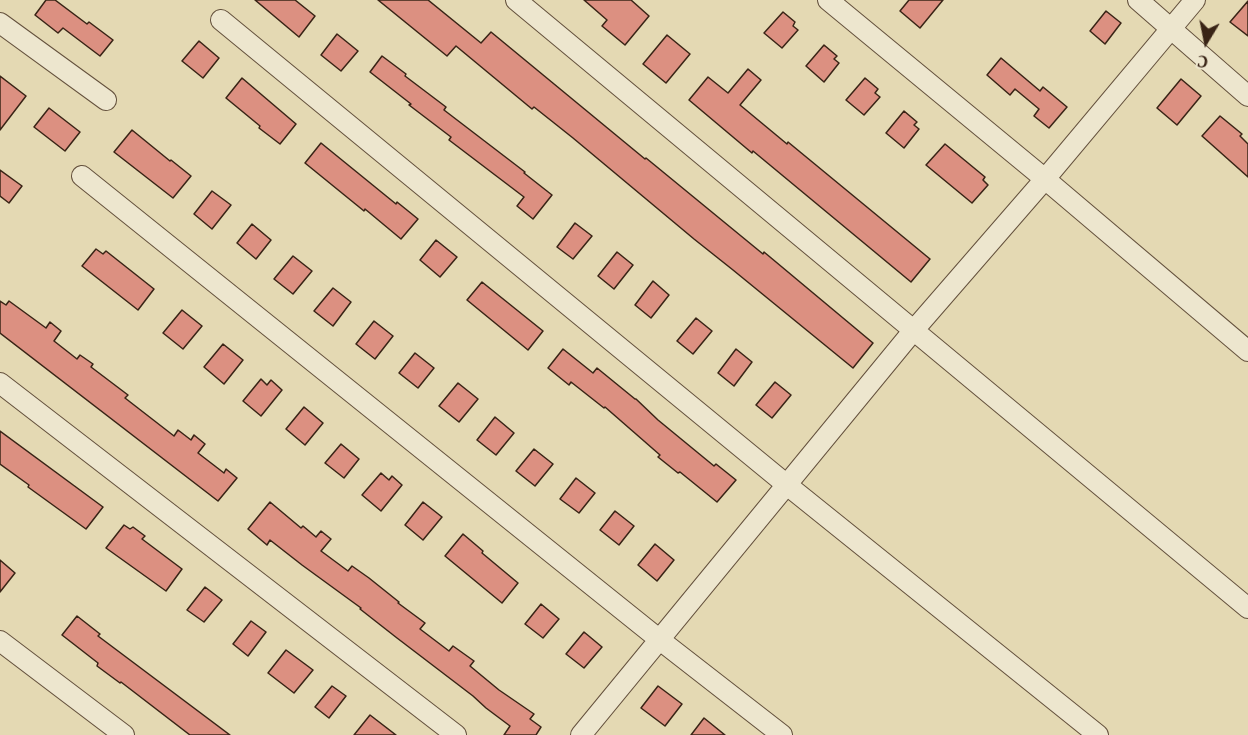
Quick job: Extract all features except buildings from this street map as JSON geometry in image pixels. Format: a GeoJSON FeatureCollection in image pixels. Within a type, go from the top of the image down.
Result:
{"type":"FeatureCollection","features":[{"type":"Feature","properties":{"kind":"street"},"geometry":{"type":"LineString","coordinates":[[516,0],[1248,608]]}},
{"type":"Feature","properties":{"kind":"street"},"geometry":{"type":"LineString","coordinates":[[828,0],[1045,179],[1248,351]]}},
{"type":"Feature","properties":{"kind":"street"},"geometry":{"type":"LineString","coordinates":[[1138,0],[1248,96]]}},
{"type":"Feature","properties":{"kind":"street"},"geometry":{"type":"LineString","coordinates":[[581,735],[913,331],[1045,179],[1195,0]]}},
{"type":"Feature","properties":{"kind":"street"},"geometry":{"type":"LineString","coordinates":[[220,20],[787,485],[1098,735]]}},
{"type":"Feature","properties":{"kind":"street"},"geometry":{"type":"LineString","coordinates":[[0,22],[106,100]]}},
{"type":"Feature","properties":{"kind":"street"},"geometry":{"type":"LineString","coordinates":[[82,176],[660,640],[782,735]]}},
{"type":"Feature","properties":{"kind":"street"},"geometry":{"type":"LineString","coordinates":[[0,383],[456,735]]}},
{"type":"Feature","properties":{"kind":"street"},"geometry":{"type":"LineString","coordinates":[[0,641],[124,735]]}}]}
